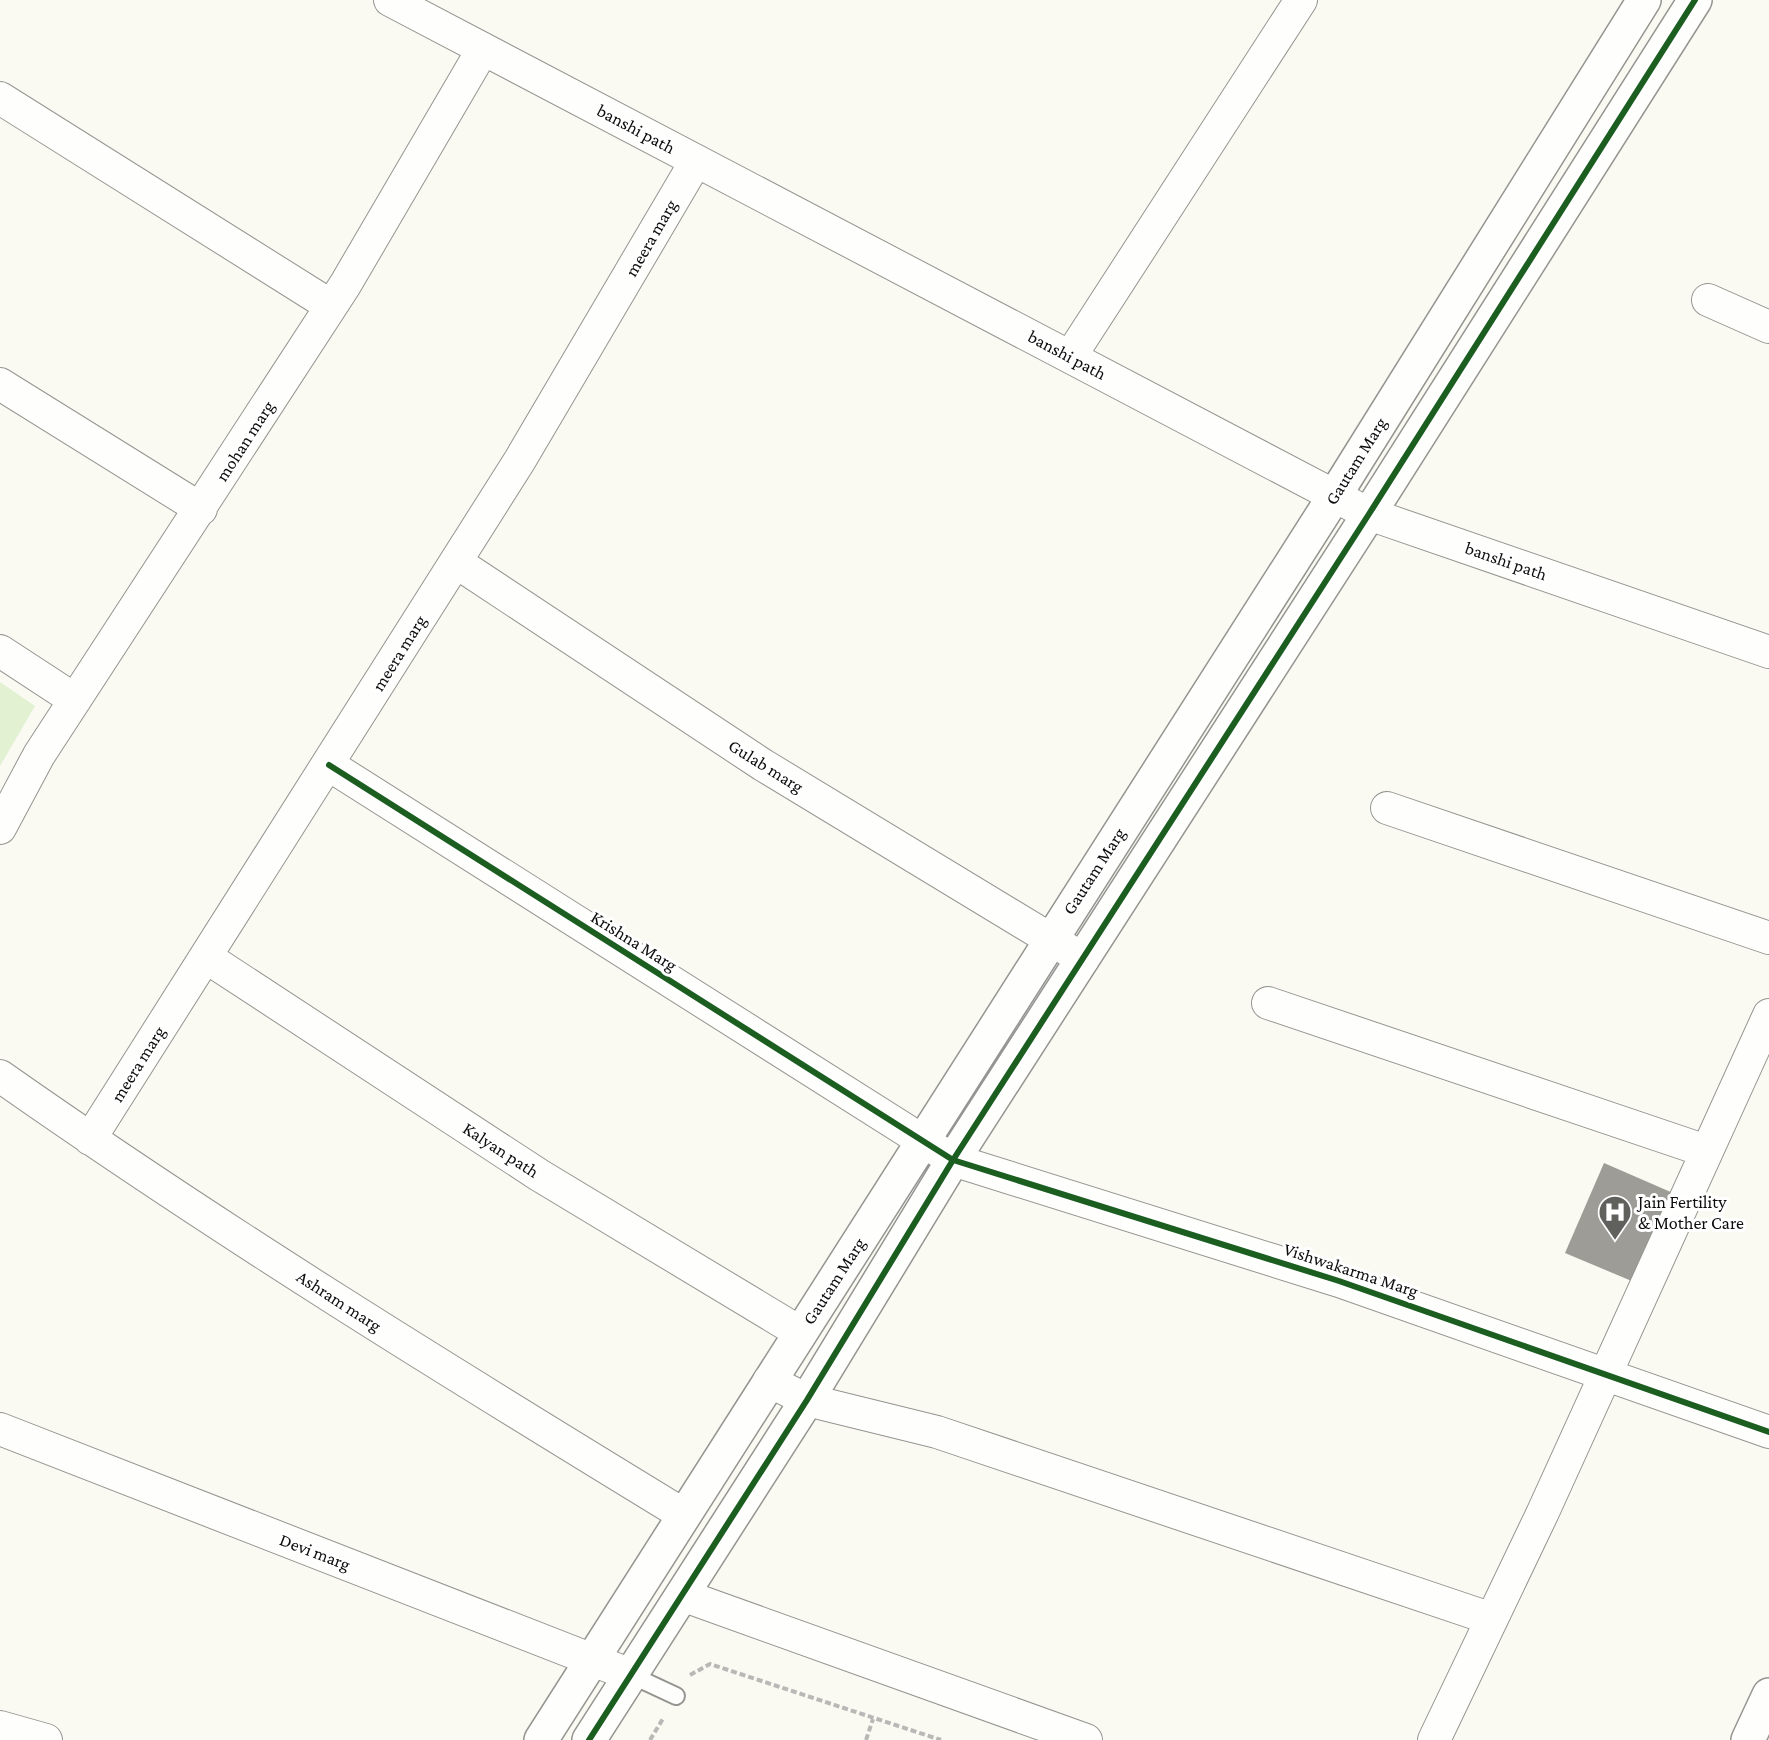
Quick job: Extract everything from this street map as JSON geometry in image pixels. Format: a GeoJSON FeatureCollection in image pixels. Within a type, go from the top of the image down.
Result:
{"type":"FeatureCollection","features":[{"type":"Feature","properties":{"kind":"street","name":"banshi path"},"geometry":{"type":"LineString","coordinates":[[390,0],[1369,514],[1769,652]]}},
{"type":"Feature","properties":{"kind":"street"},"geometry":{"type":"LineString","coordinates":[[1070,357],[1301,0]]}},
{"type":"Feature","properties":{"kind":"street","name":"Gautam Marg"},"geometry":{"type":"LineString","coordinates":[[541,1740],[1335,495],[1644,0]]}},
{"type":"Feature","properties":{"kind":"street"},"geometry":{"type":"LineString","coordinates":[[589,1740],[807,1400],[953,1160],[1369,514],[1695,0]]}},
{"type":"Feature","properties":{"kind":"street","name":"mohan marg"},"geometry":{"type":"LineString","coordinates":[[0,828],[39,755],[331,306],[483,49]]}},
{"type":"Feature","properties":{"kind":"street"},"geometry":{"type":"LineString","coordinates":[[0,98],[331,306]]}},
{"type":"Feature","properties":{"kind":"street","name":"meera marg"},"geometry":{"type":"LineString","coordinates":[[90,1139],[329,765],[520,460],[696,160]]}},
{"type":"Feature","properties":{"kind":"street"},"geometry":{"type":"LineString","coordinates":[[1708,300],[1769,327]]}},
{"type":"Feature","properties":{"kind":"street"},"geometry":{"type":"LineString","coordinates":[[0,384],[201,509]]}},
{"type":"Feature","properties":{"kind":"street","name":"Gulab marg"},"geometry":{"type":"LineString","coordinates":[[456,562],[763,765],[1083,958]]}},
{"type":"Feature","properties":{"kind":"street"},"geometry":{"type":"LineString","coordinates":[[0,651],[75,700]]}},
{"type":"Feature","properties":{"kind":"street","name":"Krishna Marg"},"geometry":{"type":"LineString","coordinates":[[329,765],[924,1141]]}},
{"type":"Feature","properties":{"kind":"street"},"geometry":{"type":"LineString","coordinates":[[1387,808],[1769,938]]}},
{"type":"Feature","properties":{"kind":"street","name":"Kalyan path"},"geometry":{"type":"LineString","coordinates":[[206,957],[539,1175],[801,1333]]}},
{"type":"Feature","properties":{"kind":"street"},"geometry":{"type":"LineString","coordinates":[[1268,1003],[1706,1151]]}},
{"type":"Feature","properties":{"kind":"street"},"geometry":{"type":"LineString","coordinates":[[1434,1740],[1606,1373],[1769,1015]]}},
{"type":"Feature","properties":{"kind":"street","name":"Ashram marg"},"geometry":{"type":"LineString","coordinates":[[0,1076],[90,1139],[443,1368],[684,1515]]}},
{"type":"Feature","properties":{"kind":"street","name":"Vishwakarma Marg"},"geometry":{"type":"LineString","coordinates":[[924,1141],[953,1160],[1339,1281],[1769,1432]]}},
{"type":"Feature","properties":{"kind":"street"},"geometry":{"type":"LineString","coordinates":[[769,1381],[807,1400],[937,1432],[1492,1619]]}},
{"type":"Feature","properties":{"kind":"street","name":"Devi marg"},"geometry":{"type":"LineString","coordinates":[[0,1429],[631,1675]]}},
{"type":"Feature","properties":{"kind":"street"},"geometry":{"type":"LineString","coordinates":[[682,1595],[1086,1740]]}},
{"type":"Feature","properties":{"kind":"street"},"geometry":{"type":"LineString","coordinates":[[1748,1740],[1769,1695]]}},
{"type":"Feature","properties":{"kind":"street"},"geometry":{"type":"LineString","coordinates":[[0,1727],[46,1740]]}},
{"type":"Feature","properties":{"kind":"lane"},"geometry":{"type":"LineString","coordinates":[[631,1675],[676,1696]]}},
{"type":"Feature","properties":{"kind":"path"},"geometry":{"type":"LineString","coordinates":[[710,1664],[941,1740]]}},
{"type":"Feature","properties":{"kind":"path"},"geometry":{"type":"LineString","coordinates":[[866,1740],[873,1719]]}},
{"type":"Feature","properties":{"kind":"green space"},"geometry":{"type":"Polygon","coordinates":[[[0,682],[35,706],[0,766],[0,682]]]}},
{"type":"Feature","properties":{"kind":"building"},"geometry":{"type":"Polygon","coordinates":[[[1604,1163],[1673,1193],[1634,1282],[1565,1253],[1604,1163]]]}},
{"type":"Feature","properties":{"kind":"cycle path"},"geometry":{"type":"LineString","coordinates":[[589,1740],[807,1400],[953,1160],[1369,514],[1695,0]]}},
{"type":"Feature","properties":{"kind":"cycle path"},"geometry":{"type":"LineString","coordinates":[[329,765],[953,1160],[1339,1281],[1769,1432]]}},
{"type":"Feature","properties":{"kind":"place","name":"Jain Fertility & Mother Care"},"geometry":{"type":"Point","coordinates":[1615,1241]}}]}
